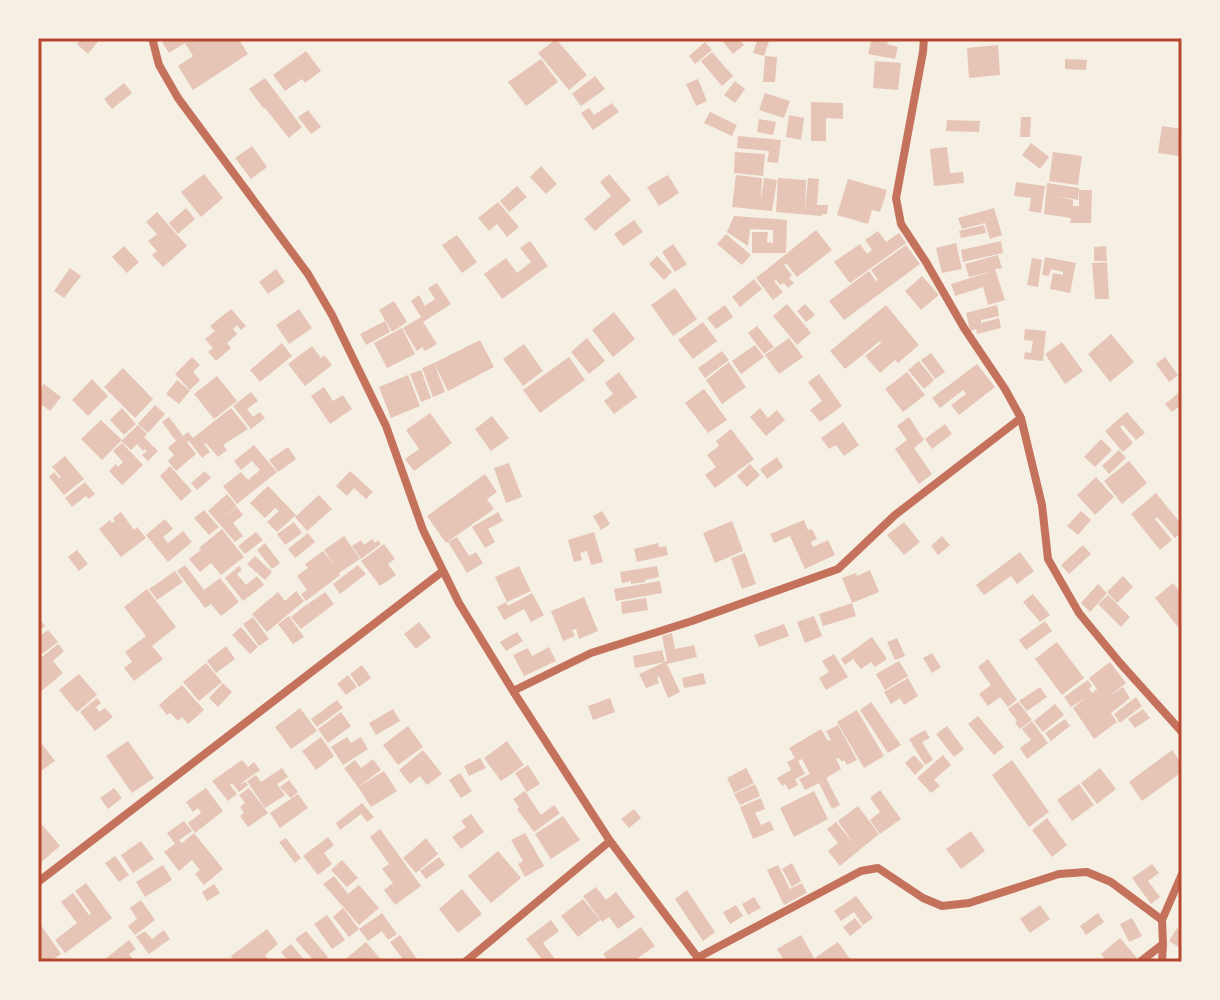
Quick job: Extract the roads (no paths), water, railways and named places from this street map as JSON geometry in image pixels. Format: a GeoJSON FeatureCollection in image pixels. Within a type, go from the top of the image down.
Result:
{"type":"FeatureCollection","features":[{"type":"Feature","properties":{"kind":"street"},"geometry":{"type":"LineString","coordinates":[[152,38],[159,65],[178,98],[308,274],[332,315],[386,426],[423,530],[459,603],[610,841],[699,960],[861,871],[878,868],[923,898],[942,906],[969,903],[1059,874],[1087,872],[1111,882],[1162,920]]}},
{"type":"Feature","properties":{"kind":"street"},"geometry":{"type":"LineString","coordinates":[[924,38],[896,198],[901,224],[1021,418],[1042,505],[1048,559],[1079,613],[1182,732]]}},
{"type":"Feature","properties":{"kind":"street"},"geometry":{"type":"LineString","coordinates":[[513,691],[591,653],[838,569],[895,515],[1021,418]]}},
{"type":"Feature","properties":{"kind":"street"},"geometry":{"type":"LineString","coordinates":[[38,882],[443,571]]}},
{"type":"Feature","properties":{"kind":"street"},"geometry":{"type":"LineString","coordinates":[[465,962],[610,841]]}},
{"type":"Feature","properties":{"kind":"street"},"geometry":{"type":"LineString","coordinates":[[1162,962],[1162,920],[1182,874]]}},
{"type":"Feature","properties":{"kind":"street"},"geometry":{"type":"LineString","coordinates":[[1140,962],[1163,944]]}}]}
